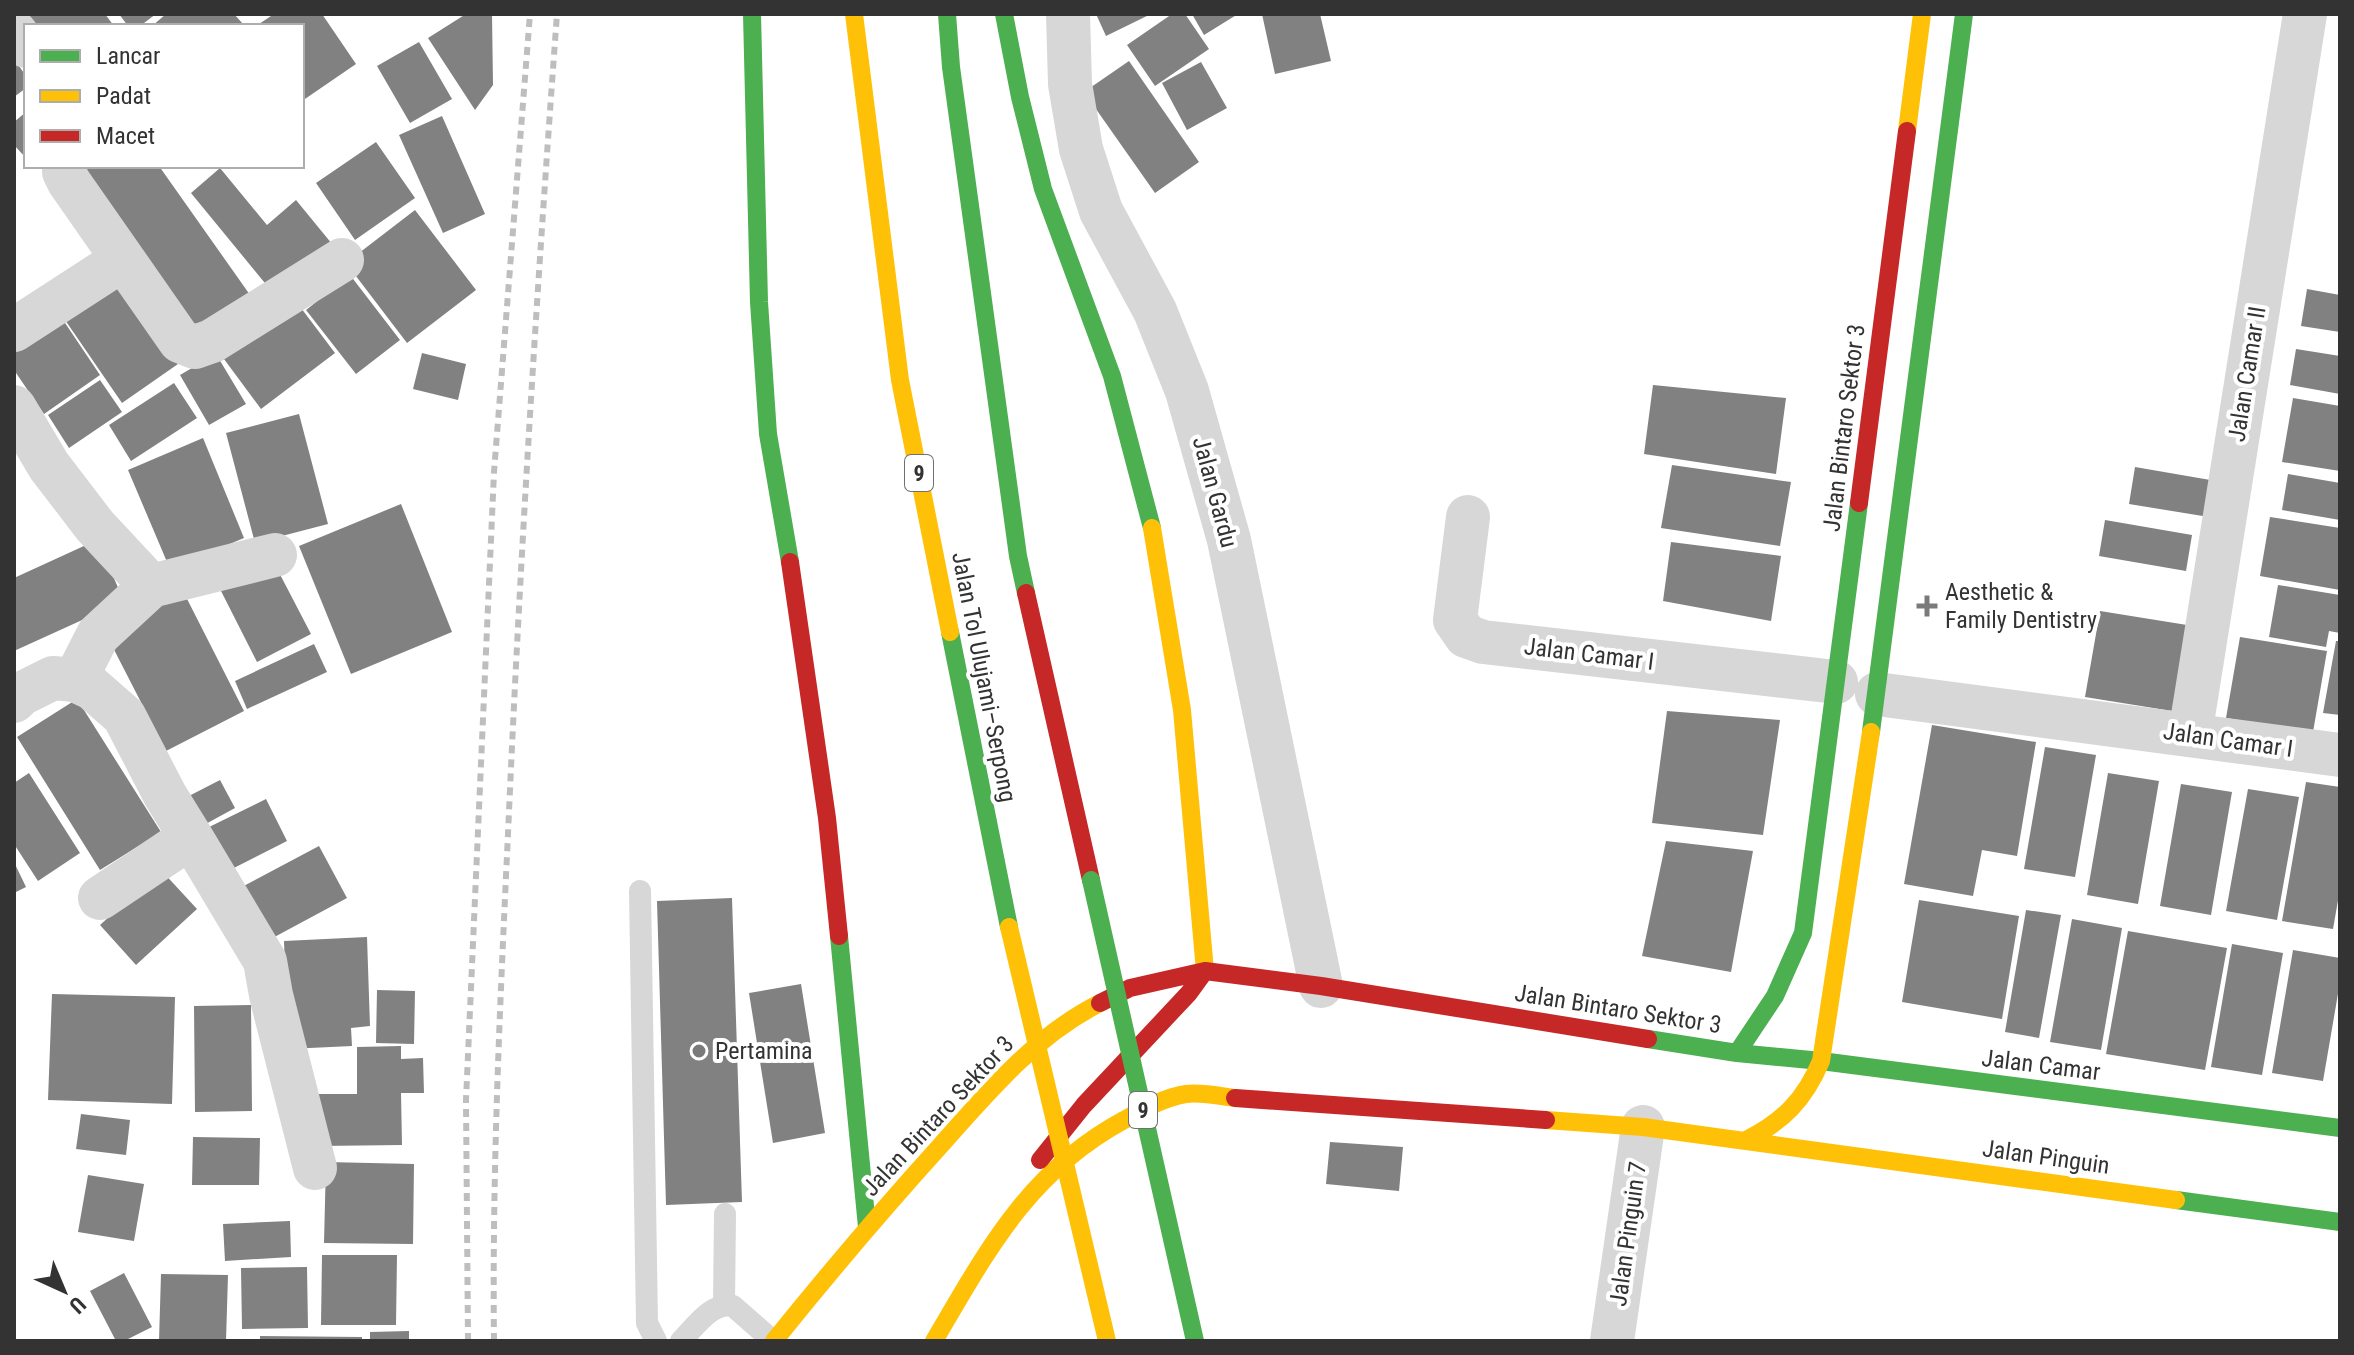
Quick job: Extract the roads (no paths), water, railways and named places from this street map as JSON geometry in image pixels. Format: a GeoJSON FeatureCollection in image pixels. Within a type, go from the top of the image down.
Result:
{"type":"FeatureCollection","features":[{"type":"Feature","properties":{"kind":"main road"},"geometry":{"type":"LineString","coordinates":[[752,14],[758,286],[768,434],[786,533],[827,818],[867,1227]]}},
{"type":"Feature","properties":{"kind":"main road","name":"Jalan Tol Ulujami–Serpong"},"geometry":{"type":"LineString","coordinates":[[854,14],[900,380],[1009,927],[1107,1341]]}},
{"type":"Feature","properties":{"kind":"main road","name":"9"},"geometry":{"type":"LineString","coordinates":[[947,14],[951,67],[1018,556],[1195,1341]]}},
{"type":"Feature","properties":{"kind":"main road"},"geometry":{"type":"LineString","coordinates":[[934,1341],[1038,1162],[1084,1105],[1189,993],[1205,971],[1182,710],[1156,544],[1112,376],[1043,189],[1020,97],[1004,14]]}},
{"type":"Feature","properties":{"kind":"main road","name":"Jalan Bintaro Sektor 3"},"geometry":{"type":"LineString","coordinates":[[774,1341],[867,1227],[985,1095],[1026,1055],[1076,1015],[1130,988],[1205,971],[1321,986],[1737,1053],[1767,1013],[1790,970],[1803,933],[1922,14]]}},
{"type":"Feature","properties":{"kind":"main road"},"geometry":{"type":"LineString","coordinates":[[1006,1221],[1052,1169],[1080,1147],[1166,1100],[1186,1094],[1643,1127],[1746,1140],[1772,1127],[1793,1110],[1811,1087],[1821,1061],[1877,694],[1964,14]]}},
{"type":"Feature","properties":{"kind":"main road","name":"Jalan Camar"},"geometry":{"type":"LineString","coordinates":[[1737,1053],[1821,1061],[2340,1128]]}},
{"type":"Feature","properties":{"kind":"main road","name":"Jalan Pinguin"},"geometry":{"type":"LineString","coordinates":[[1746,1140],[2340,1222]]}},
{"type":"Feature","properties":{"kind":"street","name":"Jalan Gardu"},"geometry":{"type":"LineString","coordinates":[[1068,14],[1070,84],[1081,149],[1101,211],[1155,311],[1187,391],[1229,540],[1321,986]]}},
{"type":"Feature","properties":{"kind":"street","name":"Jalan Camar II"},"geometry":{"type":"LineString","coordinates":[[2190,735],[2305,14]]}},
{"type":"Feature","properties":{"kind":"street"},"geometry":{"type":"LineString","coordinates":[[64,168],[69,182],[180,341],[195,347],[212,341],[342,260]]}},
{"type":"Feature","properties":{"kind":"street"},"geometry":{"type":"LineString","coordinates":[[14,330],[122,260]]}},
{"type":"Feature","properties":{"kind":"street"},"geometry":{"type":"LineString","coordinates":[[14,407],[58,478],[95,526],[151,586]]}},
{"type":"Feature","properties":{"kind":"street","name":"Jalan Camar I"},"geometry":{"type":"LineString","coordinates":[[1468,517],[1455,620],[1466,636],[1483,642],[1836,682]]}},
{"type":"Feature","properties":{"kind":"street"},"geometry":{"type":"LineString","coordinates":[[75,680],[98,635],[151,586],[275,555]]}},
{"type":"Feature","properties":{"kind":"street"},"geometry":{"type":"LineString","coordinates":[[14,701],[21,694],[53,678],[75,680],[92,688],[124,716],[165,795],[265,961],[315,1168]]}},
{"type":"Feature","properties":{"kind":"street","name":"Jalan Camar I"},"geometry":{"type":"LineString","coordinates":[[1877,694],[2340,755]]}},
{"type":"Feature","properties":{"kind":"street"},"geometry":{"type":"LineString","coordinates":[[100,898],[191,837]]}},
{"type":"Feature","properties":{"kind":"street","name":"Jalan Pinguin 7"},"geometry":{"type":"LineString","coordinates":[[1612,1341],[1643,1127]]}},
{"type":"Feature","properties":{"kind":"lane"},"geometry":{"type":"LineString","coordinates":[[640,891],[647,1323],[656,1341]]}},
{"type":"Feature","properties":{"kind":"lane"},"geometry":{"type":"LineString","coordinates":[[724,1304],[725,1214]]}},
{"type":"Feature","properties":{"kind":"lane"},"geometry":{"type":"LineString","coordinates":[[681,1341],[715,1307],[724,1304],[733,1306],[774,1341]]}},
{"type":"Feature","properties":{"kind":"railway"},"geometry":{"type":"LineString","coordinates":[[468,1341],[466,1100],[494,472],[530,14]]}},
{"type":"Feature","properties":{"kind":"railway"},"geometry":{"type":"LineString","coordinates":[[494,1341],[494,1214],[502,961],[530,424],[557,14]]}},
{"type":"Feature","properties":{"kind":"place","name":"Aesthetic & Family Dentistry"},"geometry":{"type":"Point","coordinates":[1927,606]}},
{"type":"Feature","properties":{"kind":"place","name":"Pertamina"},"geometry":{"type":"Point","coordinates":[699,1051]}}]}
